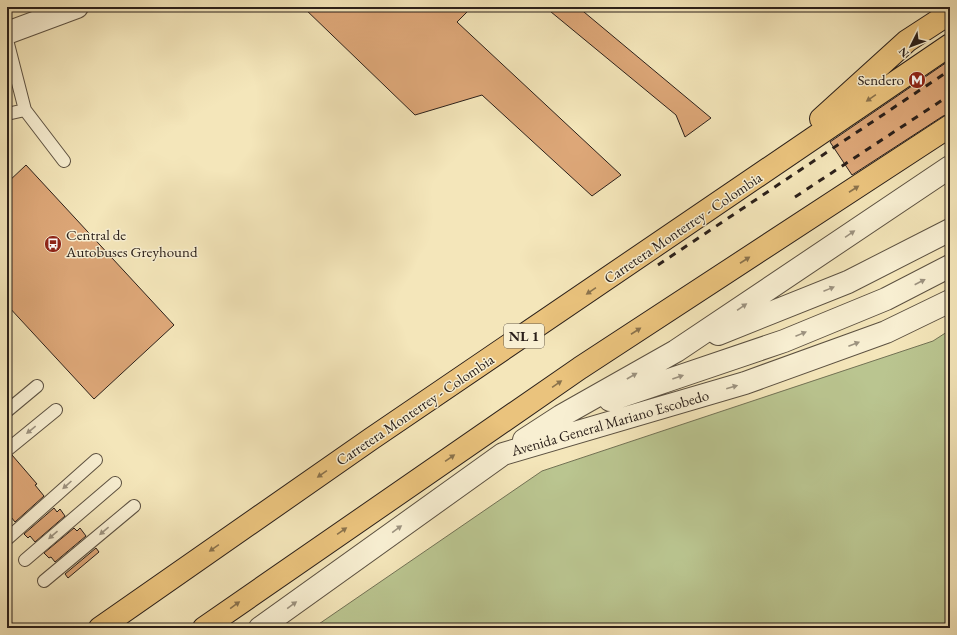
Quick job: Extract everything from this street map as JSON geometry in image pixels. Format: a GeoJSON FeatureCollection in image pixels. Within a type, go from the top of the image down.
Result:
{"type":"FeatureCollection","features":[{"type":"Feature","properties":{"kind":"main road","name":"NL 1"},"geometry":{"type":"LineString","coordinates":[[752,182],[907,41],[950,13]]}},
{"type":"Feature","properties":{"kind":"main road","name":"Carretera Monterrey - Colombia"},"geometry":{"type":"LineString","coordinates":[[100,628],[372,439],[752,182],[950,45]]}},
{"type":"Feature","properties":{"kind":"main road"},"geometry":{"type":"LineString","coordinates":[[204,628],[580,368],[950,126]]}},
{"type":"Feature","properties":{"kind":"street"},"geometry":{"type":"LineString","coordinates":[[7,33],[77,7]]}},
{"type":"Feature","properties":{"kind":"street"},"geometry":{"type":"LineString","coordinates":[[503,454],[561,416],[676,351],[950,167]]}},
{"type":"Feature","properties":{"kind":"street"},"geometry":{"type":"LineString","coordinates":[[676,351],[848,282],[950,230]]}},
{"type":"Feature","properties":{"kind":"street"},"geometry":{"type":"LineString","coordinates":[[561,416],[784,341],[886,299],[950,266]]}},
{"type":"Feature","properties":{"kind":"street","name":"Avenida General Mariano Escobedo"},"geometry":{"type":"LineString","coordinates":[[260,628],[503,454],[745,383],[886,332],[950,301]]}},
{"type":"Feature","properties":{"kind":"lane"},"geometry":{"type":"LineString","coordinates":[[7,40],[26,110],[64,161]]}},
{"type":"Feature","properties":{"kind":"lane"},"geometry":{"type":"LineString","coordinates":[[7,114],[26,110]]}},
{"type":"Feature","properties":{"kind":"lane"},"geometry":{"type":"LineString","coordinates":[[7,411],[37,386]]}},
{"type":"Feature","properties":{"kind":"lane"},"geometry":{"type":"LineString","coordinates":[[7,450],[56,410]]}},
{"type":"Feature","properties":{"kind":"lane"},"geometry":{"type":"LineString","coordinates":[[7,539],[96,460]]}},
{"type":"Feature","properties":{"kind":"lane"},"geometry":{"type":"LineString","coordinates":[[25,560],[115,482]]}},
{"type":"Feature","properties":{"kind":"lane"},"geometry":{"type":"LineString","coordinates":[[44,581],[134,506]]}},
{"type":"Feature","properties":{"kind":"green space"},"geometry":{"type":"Polygon","coordinates":[[[950,330],[950,628],[313,628],[542,471],[933,341],[950,330]]]}},
{"type":"Feature","properties":{"kind":"building"},"geometry":{"type":"Polygon","coordinates":[[[303,7],[472,7],[457,22],[621,175],[592,196],[482,95],[415,115],[303,7]]]}},
{"type":"Feature","properties":{"kind":"building"},"geometry":{"type":"Polygon","coordinates":[[[545,7],[578,7],[711,118],[685,137],[676,115],[545,7]]]}},
{"type":"Feature","properties":{"kind":"building"},"geometry":{"type":"Polygon","coordinates":[[[950,60],[950,114],[943,116],[852,175],[830,142],[950,60]]]}},
{"type":"Feature","properties":{"kind":"building","name":"Central de Autobuses Greyhound"},"geometry":{"type":"Polygon","coordinates":[[[26,165],[174,325],[94,399],[7,305],[7,183],[26,165]]]}},
{"type":"Feature","properties":{"kind":"building"},"geometry":{"type":"Polygon","coordinates":[[[12,455],[37,484],[35,485],[44,496],[15,522],[7,512],[7,457],[12,455]]]}},
{"type":"Feature","properties":{"kind":"building"},"geometry":{"type":"Polygon","coordinates":[[[54,508],[57,512],[60,509],[65,516],[35,542],[30,536],[28,538],[24,534],[54,508]]]}},
{"type":"Feature","properties":{"kind":"building"},"geometry":{"type":"Polygon","coordinates":[[[74,528],[77,531],[80,528],[86,536],[55,562],[51,557],[49,558],[44,553],[74,528]]]}},
{"type":"Feature","properties":{"kind":"building"},"geometry":{"type":"Polygon","coordinates":[[[96,548],[99,552],[68,578],[65,574],[96,548]]]}},
{"type":"Feature","properties":{"kind":"railway"},"geometry":{"type":"LineString","coordinates":[[658,265],[950,70]]}},
{"type":"Feature","properties":{"kind":"railway"},"geometry":{"type":"LineString","coordinates":[[795,197],[950,95]]}},
{"type":"Feature","properties":{"kind":"place","name":"Sendero"},"geometry":{"type":"Point","coordinates":[917,80]}},
{"type":"Feature","properties":{"kind":"place","name":"Central de Autobuses Greyhound"},"geometry":{"type":"Point","coordinates":[53,244]}}]}
